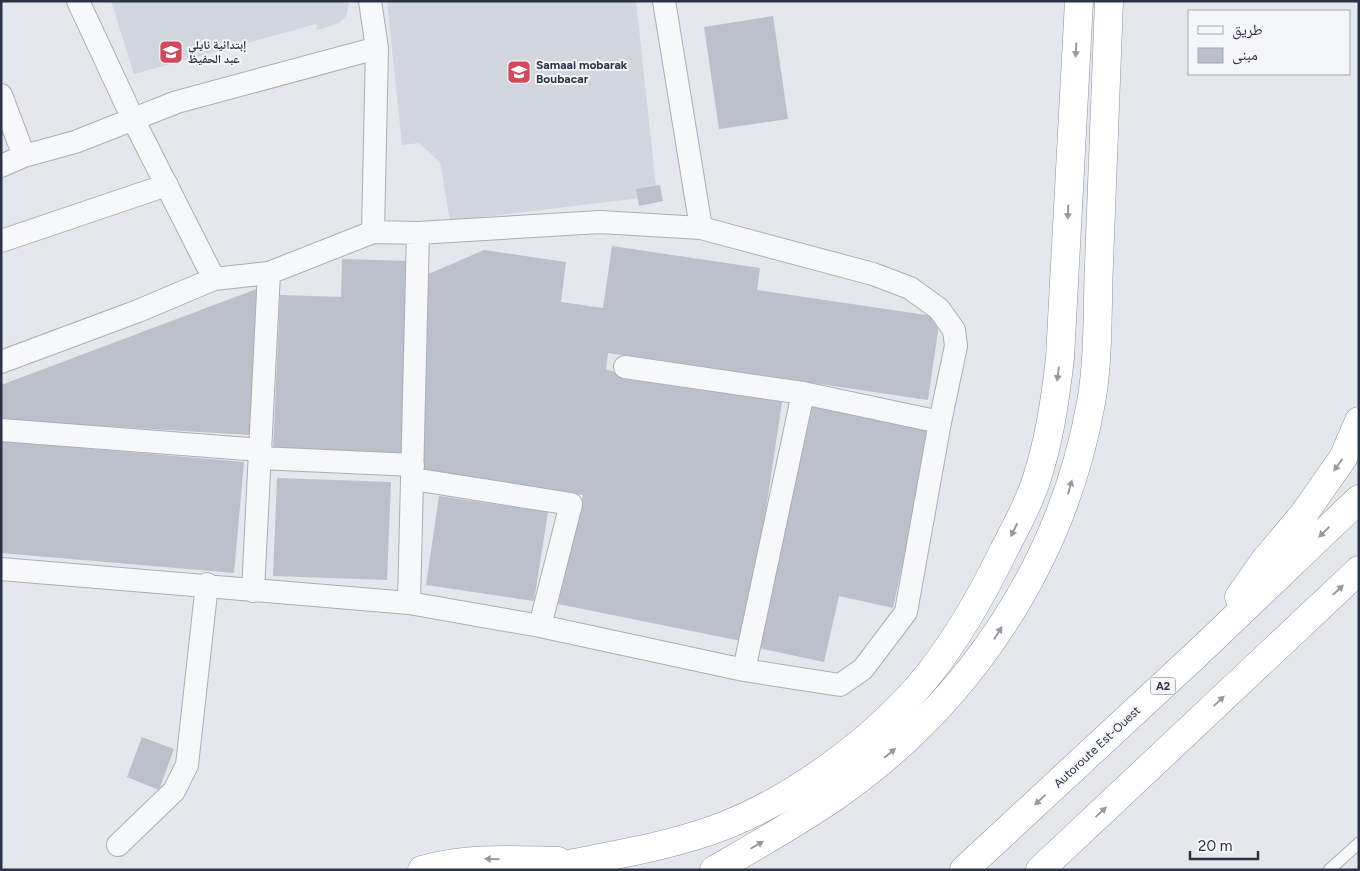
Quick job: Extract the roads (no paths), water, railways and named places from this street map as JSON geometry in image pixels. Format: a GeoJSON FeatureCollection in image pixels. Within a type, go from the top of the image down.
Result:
{"type":"FeatureCollection","features":[{"type":"Feature","properties":{"kind":"highway"},"geometry":{"type":"LineString","coordinates":[[533,870],[543,864],[574,864],[634,852],[684,839],[725,825],[798,789],[885,721],[929,674],[982,596],[1034,485],[1047,445],[1055,403],[1060,358],[1079,1]]}},
{"type":"Feature","properties":{"kind":"highway"},"geometry":{"type":"LineString","coordinates":[[714,870],[834,797],[892,752],[955,690],[989,648],[1015,606],[1056,526],[1070,489],[1091,402],[1109,1]]}},
{"type":"Feature","properties":{"kind":"highway"},"geometry":{"type":"LineString","coordinates":[[1200,651],[1265,560],[1303,515],[1343,458],[1359,421]]}},
{"type":"Feature","properties":{"kind":"highway","name":"Autoroute Est-Ouest"},"geometry":{"type":"LineString","coordinates":[[964,870],[1200,651],[1359,499]]}},
{"type":"Feature","properties":{"kind":"highway"},"geometry":{"type":"LineString","coordinates":[[1040,870],[1359,570]]}},
{"type":"Feature","properties":{"kind":"highway"},"geometry":{"type":"LineString","coordinates":[[422,870],[446,863],[474,859],[574,864]]}},
{"type":"Feature","properties":{"kind":"street"},"geometry":{"type":"LineString","coordinates":[[78,1],[133,119],[214,279]]}},
{"type":"Feature","properties":{"kind":"street"},"geometry":{"type":"LineString","coordinates":[[370,1],[376,48],[373,232]]}},
{"type":"Feature","properties":{"kind":"street"},"geometry":{"type":"LineString","coordinates":[[664,1],[701,228]]}},
{"type":"Feature","properties":{"kind":"street"},"geometry":{"type":"LineString","coordinates":[[1,166],[24,156],[75,142],[176,102],[376,48]]}},
{"type":"Feature","properties":{"kind":"street"},"geometry":{"type":"LineString","coordinates":[[1,95],[24,156]]}},
{"type":"Feature","properties":{"kind":"street"},"geometry":{"type":"LineString","coordinates":[[1,241],[166,186]]}},
{"type":"Feature","properties":{"kind":"street"},"geometry":{"type":"LineString","coordinates":[[1,362],[138,311],[214,279],[269,273],[373,232],[418,233],[600,222],[701,228],[872,274],[910,288],[940,309],[954,330],[956,346],[940,422],[906,612],[878,652],[863,669],[840,686],[744,670],[540,626],[409,603],[253,590],[207,584],[1,569]]}},
{"type":"Feature","properties":{"kind":"street"},"geometry":{"type":"LineString","coordinates":[[409,603],[418,233]]}},
{"type":"Feature","properties":{"kind":"street"},"geometry":{"type":"LineString","coordinates":[[253,590],[269,273]]}},
{"type":"Feature","properties":{"kind":"street"},"geometry":{"type":"LineString","coordinates":[[625,368],[803,393],[940,422]]}},
{"type":"Feature","properties":{"kind":"street"},"geometry":{"type":"LineString","coordinates":[[744,670],[803,393]]}},
{"type":"Feature","properties":{"kind":"street"},"geometry":{"type":"LineString","coordinates":[[1,430],[260,454],[413,472],[571,504],[540,626]]}},
{"type":"Feature","properties":{"kind":"street"},"geometry":{"type":"LineString","coordinates":[[118,845],[174,791],[187,765],[207,584]]}},
{"type":"Feature","properties":{"kind":"lane"},"geometry":{"type":"LineString","coordinates":[[1329,870],[1359,843]]}},
{"type":"Feature","properties":{"kind":"place","name":"إبتدائية نايلي عبد الحفيظ"},"geometry":{"type":"Point","coordinates":[171,52]}},
{"type":"Feature","properties":{"kind":"place","name":"Samaai mobarak Boubacar"},"geometry":{"type":"Point","coordinates":[519,72]}}]}
